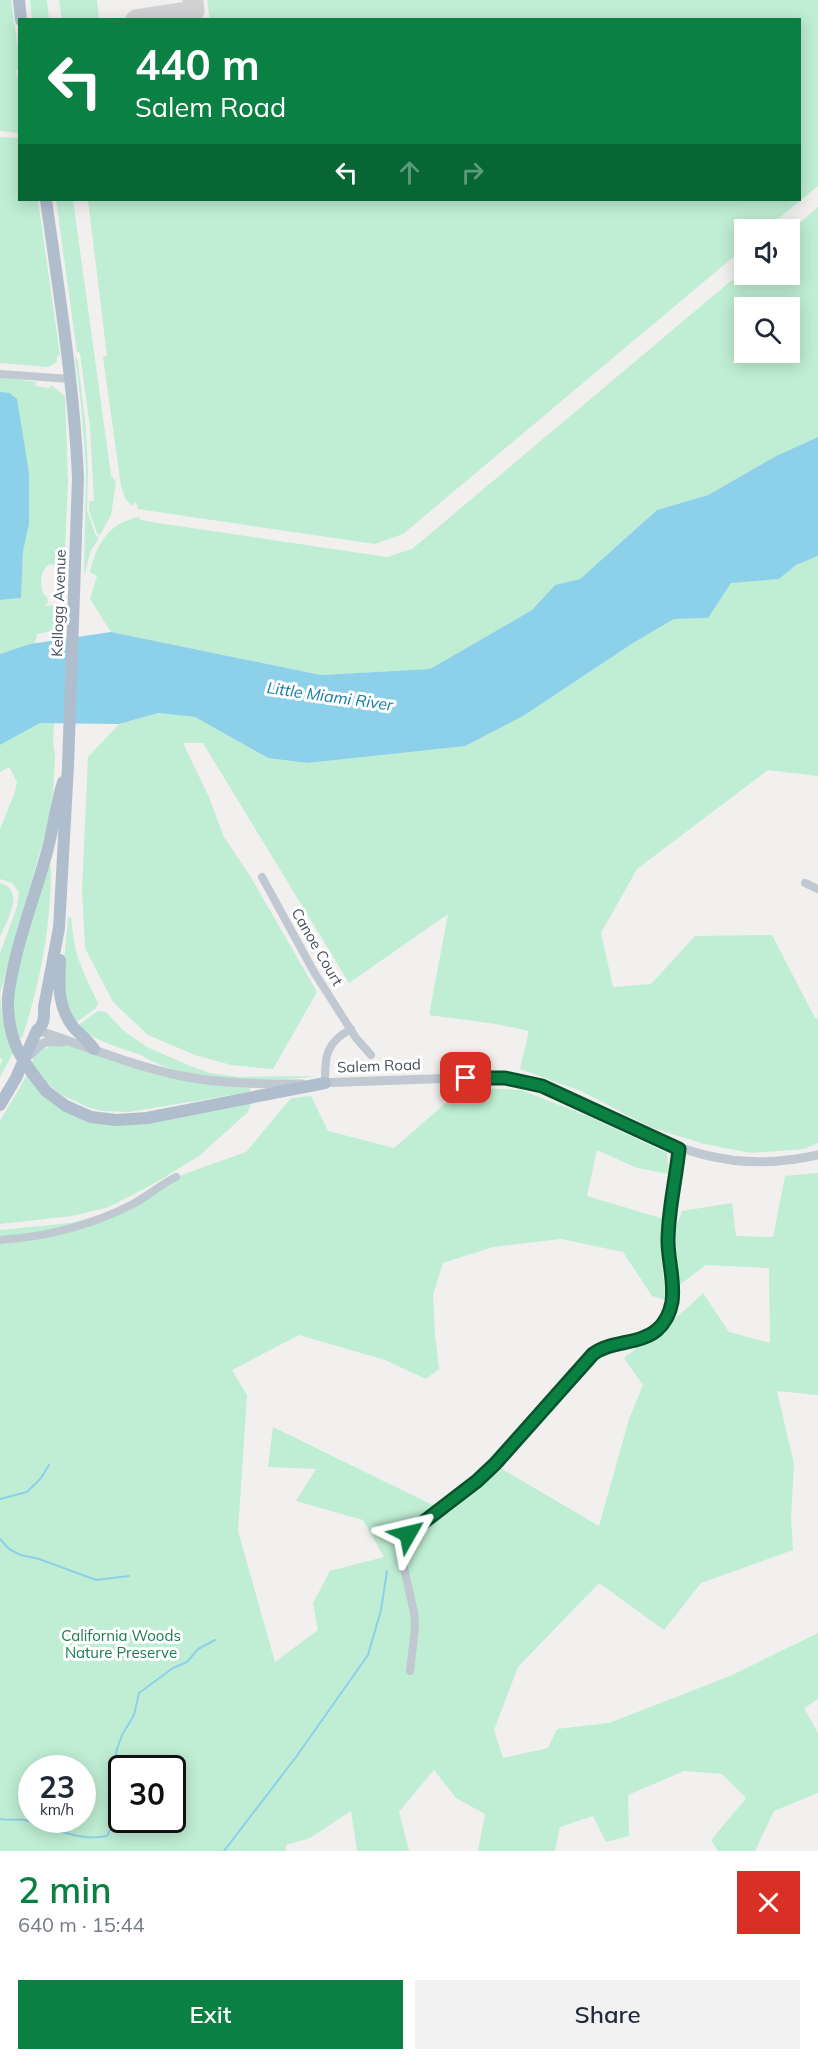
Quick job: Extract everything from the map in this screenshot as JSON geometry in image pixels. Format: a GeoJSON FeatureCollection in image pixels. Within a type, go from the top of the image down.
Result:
{"type":"FeatureCollection","features":[{"type":"Feature","properties":{"kind":"main road"},"geometry":{"type":"LineString","coordinates":[[19,0],[21,18]]}},
{"type":"Feature","properties":{"kind":"main road","name":"Kellogg Avenue"},"geometry":{"type":"LineString","coordinates":[[0,1105],[16,1078],[45,1017],[44,1007],[59,928],[68,766],[78,478],[70,379],[46,201]]}},
{"type":"Feature","properties":{"kind":"main road"},"geometry":{"type":"LineString","coordinates":[[68,766],[58,797],[46,858],[15,960],[8,998],[8,1015],[13,1041],[20,1057],[46,1091],[66,1106],[91,1117],[116,1120],[147,1118],[325,1083]]}},
{"type":"Feature","properties":{"kind":"main road"},"geometry":{"type":"LineString","coordinates":[[59,928],[60,1003],[67,1019],[94,1049]]}},
{"type":"Feature","properties":{"kind":"street"},"geometry":{"type":"LineString","coordinates":[[0,374],[70,379]]}},
{"type":"Feature","properties":{"kind":"street","name":"Canoe Court"},"geometry":{"type":"LineString","coordinates":[[261,877],[314,972],[364,1048],[371,1055]]}},
{"type":"Feature","properties":{"kind":"street"},"geometry":{"type":"LineString","coordinates":[[805,883],[818,889]]}},
{"type":"Feature","properties":{"kind":"street"},"geometry":{"type":"LineString","coordinates":[[325,1083],[325,1062],[330,1046],[351,1029]]}},
{"type":"Feature","properties":{"kind":"street","name":"Salem Road"},"geometry":{"type":"LineString","coordinates":[[37,1030],[158,1070],[204,1080],[251,1084],[486,1077],[522,1081],[558,1092],[679,1149],[702,1156],[744,1162],[781,1162],[818,1155]]}},
{"type":"Feature","properties":{"kind":"street","name":"Salem Road"},"geometry":{"type":"LineString","coordinates":[[26,1057],[31,1055],[40,1044],[75,1042]]}},
{"type":"Feature","properties":{"kind":"street"},"geometry":{"type":"LineString","coordinates":[[410,1671],[415,1628],[414,1612],[400,1548],[405,1537],[477,1481],[495,1464],[593,1354],[607,1347],[646,1338],[667,1319],[673,1289],[668,1240],[679,1149]]}},
{"type":"Feature","properties":{"kind":"street"},"geometry":{"type":"LineString","coordinates":[[0,1240],[40,1235],[87,1223],[133,1204],[176,1178]]}},
{"type":"Feature","properties":{"kind":"green space"},"geometry":{"type":"Polygon","coordinates":[[[0,0],[11,0],[18,50],[18,69],[16,70],[18,133],[0,131],[0,0]]]}},
{"type":"Feature","properties":{"kind":"green space"},"geometry":{"type":"Polygon","coordinates":[[[30,0],[47,0],[49,18],[32,18],[30,0]]]}},
{"type":"Feature","properties":{"kind":"green space"},"geometry":{"type":"Polygon","coordinates":[[[59,0],[97,0],[99,18],[62,18],[59,0]]]}},
{"type":"Feature","properties":{"kind":"green space"},"geometry":{"type":"Polygon","coordinates":[[[207,0],[818,0],[818,186],[801,200],[801,18],[210,18],[207,0]]]}},
{"type":"Feature","properties":{"kind":"green space"},"geometry":{"type":"Polygon","coordinates":[[[0,137],[18,138],[18,201],[38,201],[60,355],[57,356],[57,362],[48,367],[0,363],[0,137]]]}},
{"type":"Feature","properties":{"kind":"green space"},"geometry":{"type":"Polygon","coordinates":[[[56,201],[73,201],[111,475],[116,482],[111,515],[100,535],[97,533],[89,510],[89,501],[94,501],[90,428],[80,353],[77,352],[56,201]]]}},
{"type":"Feature","properties":{"kind":"green space"},"geometry":{"type":"Polygon","coordinates":[[[88,201],[800,201],[778,219],[734,219],[734,256],[403,534],[375,544],[138,509],[136,502],[132,506],[125,498],[121,486],[103,357],[107,356],[88,201]]]}},
{"type":"Feature","properties":{"kind":"green space"},"geometry":{"type":"Polygon","coordinates":[[[818,207],[818,437],[776,456],[708,495],[657,510],[580,579],[555,585],[532,610],[430,669],[321,675],[111,632],[90,599],[97,576],[90,572],[100,544],[119,524],[139,517],[141,520],[158,523],[387,557],[412,549],[734,278],[734,285],[800,285],[800,223],[818,207]]]}},
{"type":"Feature","properties":{"kind":"green space"},"geometry":{"type":"Polygon","coordinates":[[[75,357],[78,362],[86,429],[87,510],[95,534],[99,538],[91,550],[84,576],[86,467],[75,357]]]}},
{"type":"Feature","properties":{"kind":"green space"},"geometry":{"type":"Polygon","coordinates":[[[0,377],[36,382],[35,386],[49,388],[51,385],[65,396],[68,481],[64,576],[59,566],[49,564],[42,578],[43,594],[47,597],[48,602],[45,606],[54,605],[53,631],[37,634],[35,643],[0,654],[0,600],[21,598],[23,552],[29,524],[29,473],[14,395],[0,392],[0,377]]]}},
{"type":"Feature","properties":{"kind":"green space"},"geometry":{"type":"Polygon","coordinates":[[[818,556],[818,776],[768,770],[637,869],[601,933],[613,987],[651,984],[695,936],[772,935],[815,1018],[818,1019],[818,1143],[804,1149],[751,1153],[704,1144],[650,1127],[581,1091],[520,1069],[529,1031],[429,1015],[448,914],[349,983],[203,743],[183,743],[208,795],[224,837],[249,874],[317,992],[273,1069],[231,1065],[195,1055],[148,1035],[113,1002],[85,948],[82,890],[88,757],[119,724],[158,713],[195,717],[268,758],[307,763],[375,755],[633,643],[674,619],[708,618],[731,582],[779,579],[796,565],[818,556]]]}},
{"type":"Feature","properties":{"kind":"green space"},"geometry":{"type":"Polygon","coordinates":[[[40,723],[54,723],[53,792],[48,823],[0,994],[0,953],[17,907],[19,892],[12,883],[0,879],[0,829],[17,782],[9,767],[0,772],[0,745],[40,723]]]}},
{"type":"Feature","properties":{"kind":"green space"},"geometry":{"type":"Polygon","coordinates":[[[47,866],[51,866],[51,888],[44,953],[35,996],[22,1038],[17,1037],[14,1022],[13,982],[47,866]]]}},
{"type":"Feature","properties":{"kind":"green space"},"geometry":{"type":"Polygon","coordinates":[[[0,883],[8,887],[13,899],[10,914],[0,937],[0,883]]]}},
{"type":"Feature","properties":{"kind":"green space"},"geometry":{"type":"Polygon","coordinates":[[[71,917],[77,952],[98,1003],[96,1008],[74,1024],[62,984],[68,918],[71,917]]]}},
{"type":"Feature","properties":{"kind":"green space"},"geometry":{"type":"Polygon","coordinates":[[[0,994],[3,1021],[13,1053],[0,1077],[0,1065],[3,1059],[0,1058],[0,994]]]}},
{"type":"Feature","properties":{"kind":"green space"},"geometry":{"type":"Polygon","coordinates":[[[98,1011],[106,1012],[124,1031],[147,1047],[210,1073],[239,1077],[315,1076],[259,1079],[194,1074],[175,1070],[104,1042],[77,1026],[98,1011]]]}},
{"type":"Feature","properties":{"kind":"green space"},"geometry":{"type":"Polygon","coordinates":[[[63,1043],[163,1076],[220,1086],[250,1088],[250,1092],[129,1112],[102,1111],[62,1095],[46,1082],[31,1064],[36,1053],[44,1047],[48,1049],[48,1045],[63,1043]]]}},
{"type":"Feature","properties":{"kind":"green space"},"geometry":{"type":"Polygon","coordinates":[[[27,1075],[98,1121],[253,1100],[247,1113],[199,1156],[157,1182],[109,1207],[72,1216],[0,1224],[0,1121],[27,1075]]]}},
{"type":"Feature","properties":{"kind":"green space","name":"California Woods Nature Preserve"},"geometry":{"type":"Polygon","coordinates":[[[464,1087],[521,1090],[590,1117],[667,1153],[669,1174],[637,1168],[597,1150],[587,1196],[664,1219],[661,1254],[666,1300],[652,1296],[623,1252],[561,1239],[493,1247],[443,1263],[433,1295],[439,1369],[426,1379],[385,1360],[299,1335],[232,1370],[247,1395],[238,1531],[275,1662],[318,1630],[313,1603],[330,1571],[384,1557],[363,1520],[296,1501],[316,1469],[268,1467],[273,1427],[449,1513],[502,1469],[599,1526],[629,1419],[643,1385],[624,1358],[703,1293],[729,1332],[770,1343],[769,1268],[706,1265],[678,1286],[675,1230],[682,1211],[732,1203],[736,1236],[773,1237],[785,1176],[818,1173],[818,1395],[777,1391],[794,1464],[791,1518],[793,1550],[701,1583],[664,1630],[599,1583],[518,1667],[494,1730],[503,1758],[548,1748],[557,1729],[609,1723],[730,1676],[818,1633],[818,1699],[804,1708],[818,1733],[818,1793],[774,1811],[755,1851],[718,1851],[711,1840],[746,1798],[722,1774],[684,1771],[628,1795],[629,1836],[606,1842],[593,1816],[560,1827],[555,1851],[478,1851],[485,1814],[456,1798],[434,1770],[399,1812],[409,1851],[357,1851],[351,1811],[310,1838],[286,1845],[286,1851],[0,1851],[0,1230],[70,1223],[105,1214],[176,1177],[246,1152],[291,1098],[311,1096],[328,1131],[394,1148],[464,1087]]]}},
{"type":"Feature","properties":{"kind":"water"},"geometry":{"type":"Polygon","coordinates":[[[0,392],[10,393],[17,399],[29,473],[29,524],[23,552],[21,598],[0,600],[0,392]]]}},
{"type":"Feature","properties":{"kind":"water","name":"Little Miami River"},"geometry":{"type":"Polygon","coordinates":[[[818,437],[818,556],[796,565],[779,579],[731,583],[708,618],[674,619],[633,643],[523,716],[465,746],[307,763],[268,758],[195,717],[158,713],[119,724],[40,723],[0,745],[0,654],[30,644],[111,632],[321,675],[430,669],[532,610],[555,585],[580,579],[657,510],[708,495],[776,456],[818,437]]]}},
{"type":"Feature","properties":{"kind":"waterway"},"geometry":{"type":"LineString","coordinates":[[0,1499],[27,1492],[41,1478],[49,1465]]}},
{"type":"Feature","properties":{"kind":"waterway"},"geometry":{"type":"LineString","coordinates":[[0,1539],[9,1549],[21,1555],[39,1559],[96,1580],[129,1576]]}},
{"type":"Feature","properties":{"kind":"waterway"},"geometry":{"type":"LineString","coordinates":[[224,1851],[296,1757],[368,1655],[381,1610],[387,1571]]}},
{"type":"Feature","properties":{"kind":"waterway"},"geometry":{"type":"LineString","coordinates":[[116,1755],[122,1735],[134,1715],[139,1693],[173,1668],[187,1662],[198,1649],[215,1640]]}},
{"type":"Feature","properties":{"kind":"waterway"},"geometry":{"type":"LineString","coordinates":[[0,1819],[25,1820],[77,1836],[97,1837],[107,1836],[108,1833]]}},
{"type":"Feature","properties":{"kind":"taxiway"},"geometry":{"type":"LineString","coordinates":[[149,18],[194,11],[193,0]]}},
{"type":"Feature","properties":{"kind":"route"},"geometry":{"type":"LineString","coordinates":[[408,1534],[477,1481],[495,1464],[593,1354],[607,1347],[646,1338],[667,1319],[672,1301],[668,1240],[679,1149],[542,1086],[505,1078],[466,1078]]}}]}
